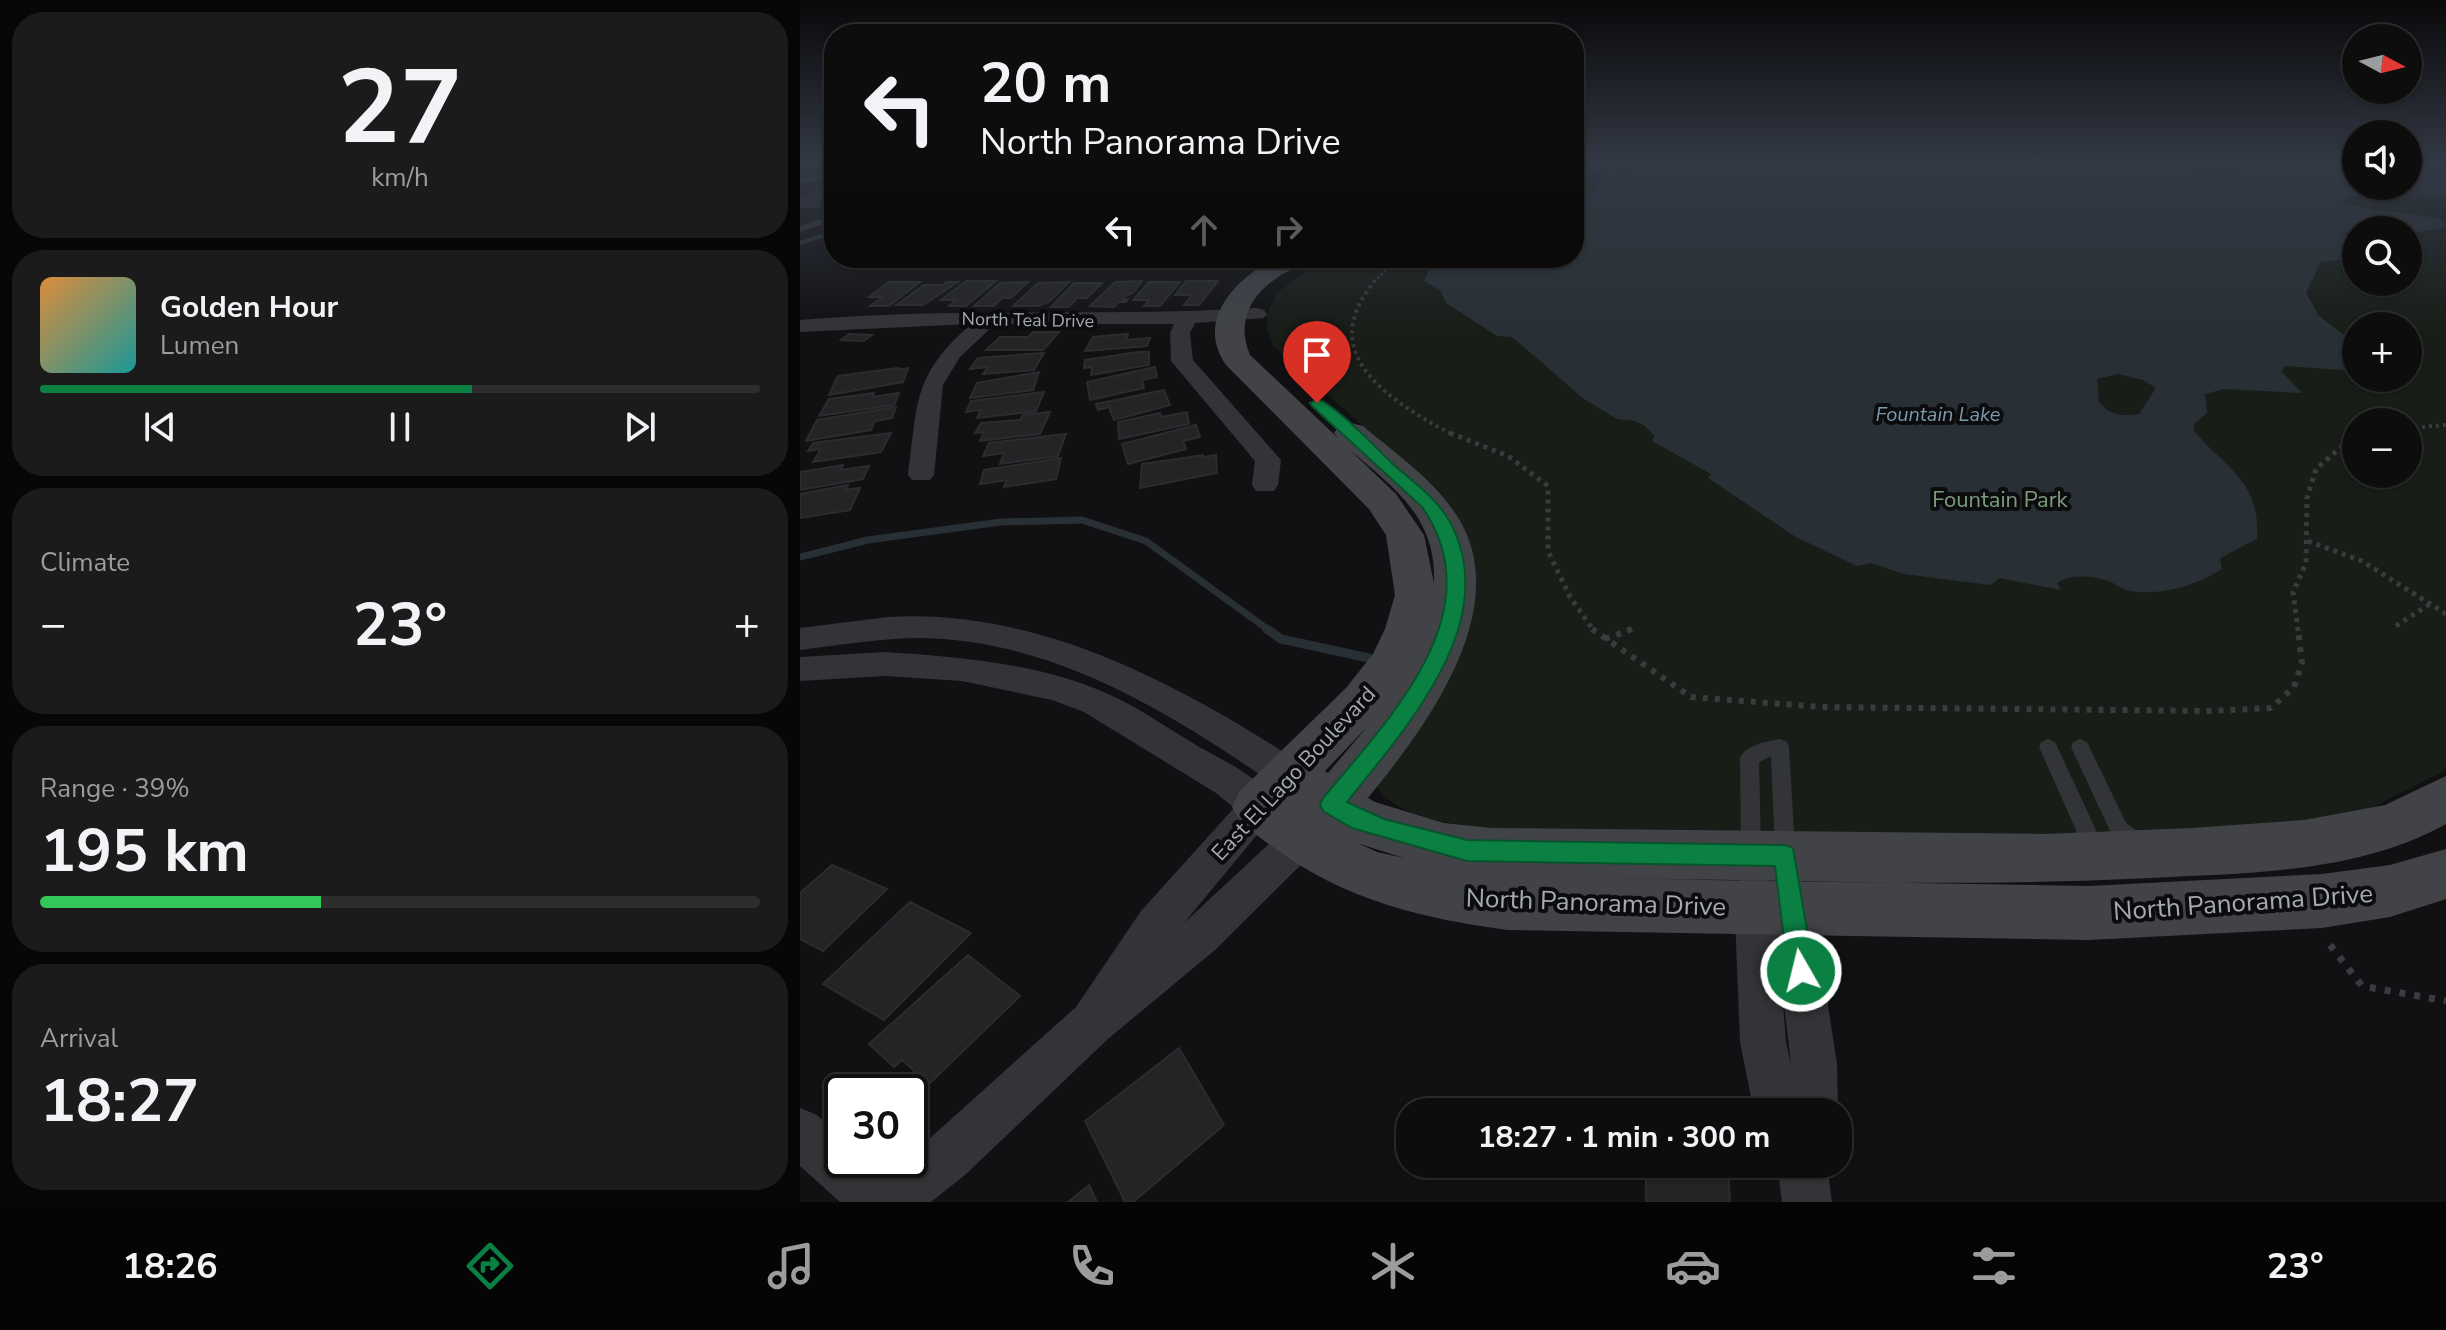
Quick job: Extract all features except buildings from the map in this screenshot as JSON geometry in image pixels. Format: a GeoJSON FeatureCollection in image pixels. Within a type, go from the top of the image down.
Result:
{"type":"FeatureCollection","features":[{"type":"Feature","properties":{"kind":"street"},"geometry":{"type":"LineString","coordinates":[[1244,315],[1297,268]]}},
{"type":"Feature","properties":{"kind":"street","name":"North Teal Drive"},"geometry":{"type":"LineString","coordinates":[[800,326],[872,319],[1244,315]]}},
{"type":"Feature","properties":{"kind":"street","name":"East El Lago Boulevard"},"geometry":{"type":"LineString","coordinates":[[1092,1023],[1156,925],[1409,708],[1439,657],[1454,605],[1455,563],[1443,524],[1428,504],[1294,382],[1255,338],[1244,315]]}},
{"type":"Feature","properties":{"kind":"street"},"geometry":{"type":"LineString","coordinates":[[1187,318],[1180,333],[1182,361],[1268,460],[1265,485]]}},
{"type":"Feature","properties":{"kind":"street"},"geometry":{"type":"LineString","coordinates":[[921,475],[932,385],[951,353],[989,319]]}},
{"type":"Feature","properties":{"kind":"street","name":"North Panorama Drive"},"geometry":{"type":"LineString","coordinates":[[800,639],[938,627],[1010,637],[1113,673],[1198,719],[1296,806],[1326,855],[1370,876],[1460,897],[1508,903],[2080,857],[2292,845],[2394,826],[2446,798]]}},
{"type":"Feature","properties":{"kind":"street","name":"North Panorama Drive"},"geometry":{"type":"LineString","coordinates":[[800,669],[900,665],[962,669],[1056,688],[1096,703],[1229,782],[1296,806]]}},
{"type":"Feature","properties":{"kind":"street","name":"East El Lago Boulevard"},"geometry":{"type":"LineString","coordinates":[[890,1202],[948,1158],[1092,1023],[1200,936],[1296,806]]}},
{"type":"Feature","properties":{"kind":"street","name":"North Panorama Drive"},"geometry":{"type":"LineString","coordinates":[[1771,882],[2089,913],[2322,901],[2390,891],[2446,874]]}},
{"type":"Feature","properties":{"kind":"street"},"geometry":{"type":"LineString","coordinates":[[1771,882],[1763,1042],[1775,1098]]}},
{"type":"Feature","properties":{"kind":"street"},"geometry":{"type":"LineString","coordinates":[[1771,882],[1814,1064],[1814,1098]]}},
{"type":"Feature","properties":{"kind":"street"},"geometry":{"type":"LineString","coordinates":[[800,1132],[847,1177],[883,1202]]}},
{"type":"Feature","properties":{"kind":"street"},"geometry":{"type":"LineString","coordinates":[[1804,1178],[1807,1202]]}},
{"type":"Feature","properties":{"kind":"lane"},"geometry":{"type":"LineString","coordinates":[[800,229],[824,223]]}},
{"type":"Feature","properties":{"kind":"lane"},"geometry":{"type":"LineString","coordinates":[[2048,747],[2086,830],[2080,857]]}},
{"type":"Feature","properties":{"kind":"lane"},"geometry":{"type":"LineString","coordinates":[[2080,747],[2119,829],[2154,853]]}},
{"type":"Feature","properties":{"kind":"path"},"geometry":{"type":"LineString","coordinates":[[1387,268],[1354,314],[1350,338],[1359,365],[1387,393],[1429,421],[1459,439],[1524,464],[1548,486],[1548,551],[1570,597],[1596,634],[1691,697],[1821,707],[2211,711],[2271,708],[2294,687],[2302,663],[2293,592],[2306,563],[2307,498],[2316,469],[2342,446]]}},
{"type":"Feature","properties":{"kind":"path"},"geometry":{"type":"LineString","coordinates":[[2422,427],[2446,425]]}},
{"type":"Feature","properties":{"kind":"path"},"geometry":{"type":"LineString","coordinates":[[2308,541],[2349,554],[2446,614]]}},
{"type":"Feature","properties":{"kind":"path"},"geometry":{"type":"LineString","coordinates":[[2396,626],[2430,604]]}},
{"type":"Feature","properties":{"kind":"path"},"geometry":{"type":"LineString","coordinates":[[1604,639],[1634,628]]}},
{"type":"Feature","properties":{"kind":"path"},"geometry":{"type":"LineString","coordinates":[[2330,945],[2362,986],[2446,1001]]}},
{"type":"Feature","properties":{"kind":"green space","name":"Fountain Park"},"geometry":{"type":"Polygon","coordinates":[[[1584,218],[2342,218],[2342,296],[2422,296],[2422,218],[2446,218],[2446,770],[2356,816],[2148,838],[1561,832],[1458,824],[1405,810],[1386,797],[1374,781],[1455,519],[1364,427],[1273,346],[1267,328],[1267,314],[1278,292],[1313,268],[1584,268],[1584,218]]]}},
{"type":"Feature","properties":{"kind":"water","name":"Fountain Lake"},"geometry":{"type":"Polygon","coordinates":[[[1584,218],[2342,218],[2342,260],[2321,262],[2306,293],[2319,316],[2342,333],[2342,370],[2286,366],[2281,371],[2302,393],[2224,389],[2205,394],[2207,413],[2195,423],[2193,430],[2247,489],[2257,519],[2257,539],[2220,558],[2222,569],[2178,588],[2154,592],[2130,591],[2093,577],[2063,580],[2057,583],[2061,590],[2000,578],[1990,585],[1904,574],[1871,563],[1857,566],[1796,537],[1708,478],[1711,474],[1652,441],[1655,436],[1645,426],[1635,421],[1617,419],[1584,399],[1512,337],[1497,336],[1446,303],[1440,290],[1424,281],[1430,268],[1584,268],[1584,218]],[[2118,374],[2097,379],[2099,402],[2107,410],[2117,414],[2139,414],[2156,388],[2143,380],[2118,374]]]}},
{"type":"Feature","properties":{"kind":"water","name":"Fountain Lake"},"geometry":{"type":"Polygon","coordinates":[[[2422,218],[2444,221],[2446,227],[2422,231],[2422,218]]]}},
{"type":"Feature","properties":{"kind":"waterway"},"geometry":{"type":"LineString","coordinates":[[800,243],[824,235]]}},
{"type":"Feature","properties":{"kind":"waterway"},"geometry":{"type":"LineString","coordinates":[[800,557],[868,540],[1001,522],[1082,520],[1146,541],[1270,631]]}},
{"type":"Feature","properties":{"kind":"waterway"},"geometry":{"type":"LineString","coordinates":[[1267,629],[1281,639],[1369,658]]}},
{"type":"Feature","properties":{"kind":"route"},"geometry":{"type":"LineString","coordinates":[[1317,403],[1428,504],[1443,524],[1455,563],[1454,605],[1439,657],[1409,708],[1331,805],[1360,821],[1384,829],[1444,847],[1467,850],[1785,856],[1801,971]]}}]}
